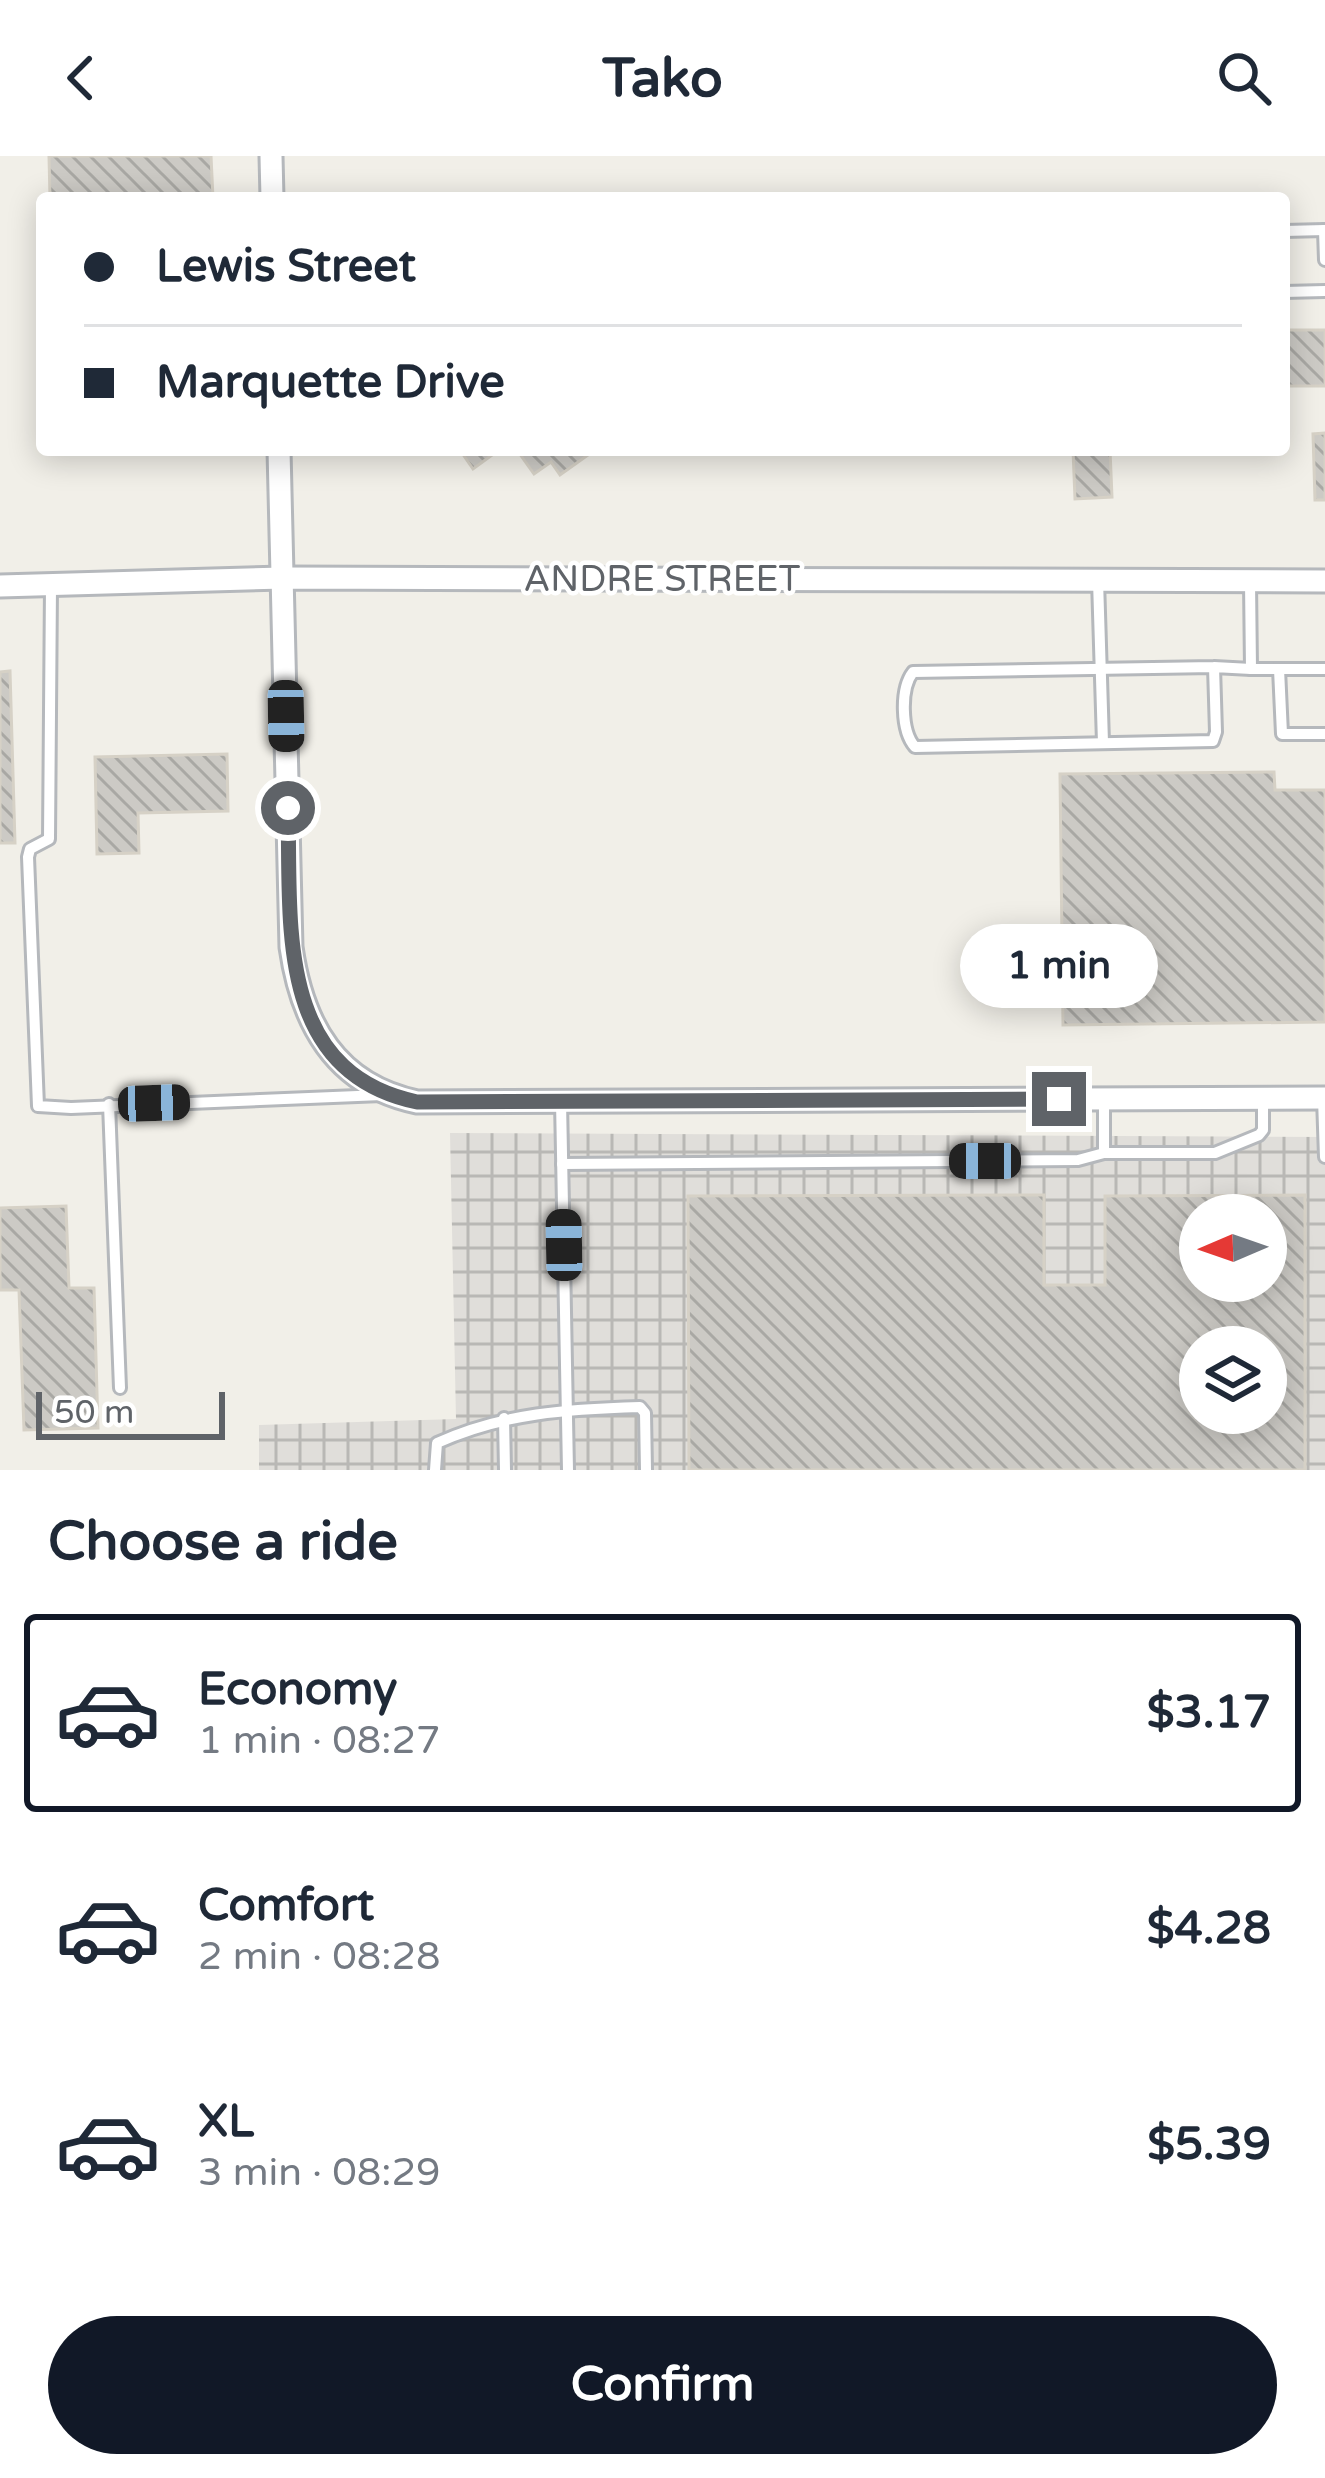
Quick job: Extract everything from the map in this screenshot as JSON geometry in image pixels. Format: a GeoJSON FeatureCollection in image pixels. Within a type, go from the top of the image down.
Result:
{"type":"FeatureCollection","features":[{"type":"Feature","properties":{"kind":"street"},"geometry":{"type":"LineString","coordinates":[[271,156],[272,192]]}},
{"type":"Feature","properties":{"kind":"street"},"geometry":{"type":"LineString","coordinates":[[279,456],[295,979],[334,1059],[385,1095],[417,1102],[1324,1098]]}},
{"type":"Feature","properties":{"kind":"street","name":"ANDRE STREET"},"geometry":{"type":"LineString","coordinates":[[0,586],[283,578],[1325,581]]}},
{"type":"Feature","properties":{"kind":"lane"},"geometry":{"type":"LineString","coordinates":[[1290,231],[1325,230],[1325,260]]}},
{"type":"Feature","properties":{"kind":"lane"},"geometry":{"type":"LineString","coordinates":[[1290,292],[1325,291]]}},
{"type":"Feature","properties":{"kind":"lane"},"geometry":{"type":"LineString","coordinates":[[1098,580],[1103,743]]}},
{"type":"Feature","properties":{"kind":"lane"},"geometry":{"type":"LineString","coordinates":[[1250,582],[1251,669]]}},
{"type":"Feature","properties":{"kind":"lane"},"geometry":{"type":"LineString","coordinates":[[51,584],[49,839],[30,849],[28,857],[38,1106],[385,1095]]}},
{"type":"Feature","properties":{"kind":"lane"},"geometry":{"type":"LineString","coordinates":[[1214,668],[1213,741],[915,747],[906,735],[906,682],[913,672],[1214,668],[1325,669]]}},
{"type":"Feature","properties":{"kind":"lane"},"geometry":{"type":"LineString","coordinates":[[1280,669],[1282,734],[1325,734]]}},
{"type":"Feature","properties":{"kind":"lane"},"geometry":{"type":"LineString","coordinates":[[562,1163],[1078,1160],[1104,1153],[1215,1153],[1259,1135],[1263,1098]]}},
{"type":"Feature","properties":{"kind":"lane"},"geometry":{"type":"LineString","coordinates":[[1324,1098],[1325,1157]]}},
{"type":"Feature","properties":{"kind":"lane"},"geometry":{"type":"LineString","coordinates":[[1104,1099],[1104,1153]]}},
{"type":"Feature","properties":{"kind":"lane"},"geometry":{"type":"LineString","coordinates":[[561,1101],[568,1470]]}},
{"type":"Feature","properties":{"kind":"lane"},"geometry":{"type":"LineString","coordinates":[[109,1104],[120,1388]]}},
{"type":"Feature","properties":{"kind":"lane"},"geometry":{"type":"LineString","coordinates":[[435,1470],[437,1444],[504,1418],[567,1409],[644,1408],[646,1470]]}},
{"type":"Feature","properties":{"kind":"lane"},"geometry":{"type":"LineString","coordinates":[[504,1418],[506,1470]]}},
{"type":"Feature","properties":{"kind":"shaded area"},"geometry":{"type":"Polygon","coordinates":[[[450,1133],[1325,1137],[1325,1470],[259,1470],[259,1425],[456,1419],[450,1133]]]}},
{"type":"Feature","properties":{"kind":"building"},"geometry":{"type":"Polygon","coordinates":[[[49,156],[211,156],[213,192],[50,192],[49,156]]]}},
{"type":"Feature","properties":{"kind":"building"},"geometry":{"type":"Polygon","coordinates":[[[1290,330],[1325,330],[1325,386],[1290,386],[1290,330]]]}},
{"type":"Feature","properties":{"kind":"building"},"geometry":{"type":"Polygon","coordinates":[[[1325,433],[1325,500],[1315,500],[1313,434],[1325,433]]]}},
{"type":"Feature","properties":{"kind":"building"},"geometry":{"type":"Polygon","coordinates":[[[464,456],[491,456],[473,469],[464,456]]]}},
{"type":"Feature","properties":{"kind":"building"},"geometry":{"type":"Polygon","coordinates":[[[521,456],[587,456],[560,475],[551,462],[534,474],[521,456]]]}},
{"type":"Feature","properties":{"kind":"building"},"geometry":{"type":"Polygon","coordinates":[[[1073,456],[1110,456],[1112,497],[1075,499],[1073,456]]]}},
{"type":"Feature","properties":{"kind":"building"},"geometry":{"type":"Polygon","coordinates":[[[10,671],[15,843],[0,843],[0,672],[10,671]]]}},
{"type":"Feature","properties":{"kind":"building"},"geometry":{"type":"Polygon","coordinates":[[[227,754],[228,811],[138,813],[139,853],[97,854],[95,757],[227,754]]]}},
{"type":"Feature","properties":{"kind":"building"},"geometry":{"type":"Polygon","coordinates":[[[1274,772],[1275,790],[1325,790],[1325,1022],[1063,1025],[1060,774],[1274,772]]]}},
{"type":"Feature","properties":{"kind":"building"},"geometry":{"type":"Polygon","coordinates":[[[1044,1195],[1044,1285],[1105,1285],[1105,1196],[1179,1196],[1179,1302],[1287,1302],[1287,1195],[1305,1195],[1305,1470],[689,1470],[688,1196],[1044,1195]]]}},
{"type":"Feature","properties":{"kind":"building"},"geometry":{"type":"Polygon","coordinates":[[[66,1206],[69,1288],[94,1288],[98,1428],[24,1430],[19,1290],[0,1290],[0,1208],[66,1206]]]}},
{"type":"Feature","properties":{"kind":"route"},"geometry":{"type":"LineString","coordinates":[[288,808],[295,979],[334,1059],[385,1095],[417,1102],[1059,1099]]}}]}
